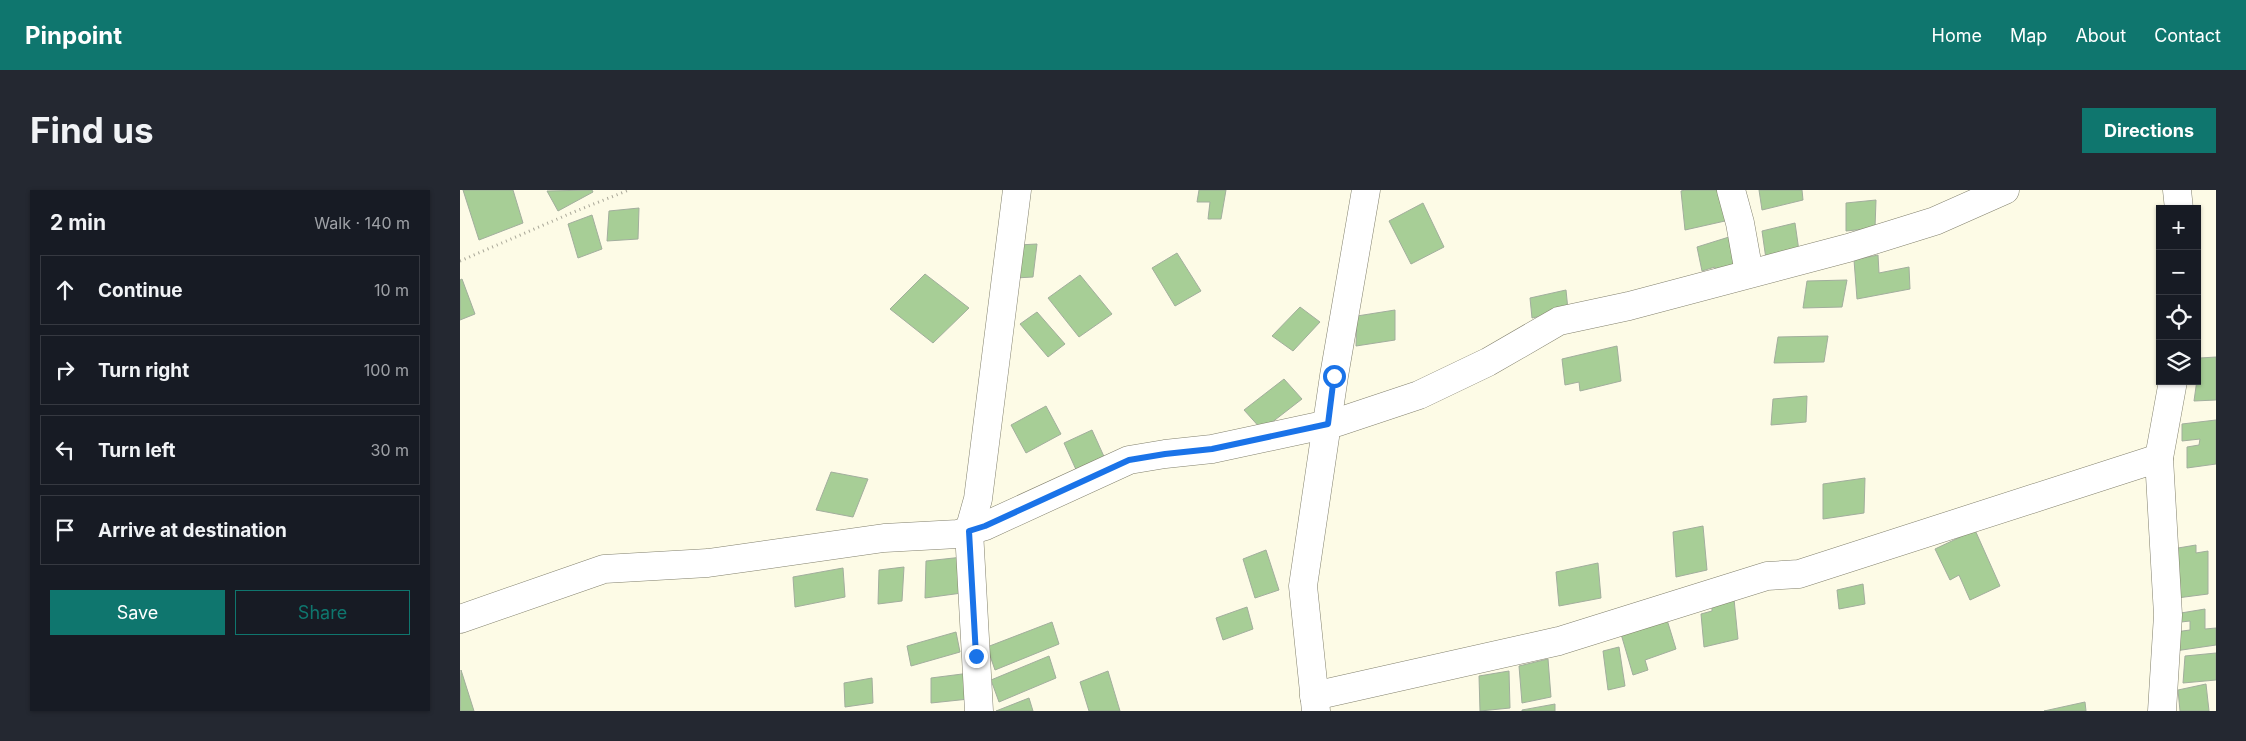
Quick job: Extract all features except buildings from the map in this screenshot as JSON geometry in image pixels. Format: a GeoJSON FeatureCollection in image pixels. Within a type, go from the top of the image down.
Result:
{"type":"FeatureCollection","features":[{"type":"Feature","properties":{"kind":"street"},"geometry":{"type":"LineString","coordinates":[[979,711],[969,531],[978,499],[1017,190]]}},
{"type":"Feature","properties":{"kind":"street"},"geometry":{"type":"LineString","coordinates":[[1366,190],[1303,586],[1315,704],[1559,641],[1767,576],[1799,574],[2159,458]]}},
{"type":"Feature","properties":{"kind":"street"},"geometry":{"type":"LineString","coordinates":[[1731,190],[1740,223],[1749,273]]}},
{"type":"Feature","properties":{"kind":"street"},"geometry":{"type":"LineString","coordinates":[[460,619],[604,570],[708,563],[884,538],[958,534],[969,531],[985,526],[1129,460],[1212,449],[1328,424],[1419,394],[1488,362],[1559,321],[1630,306],[1848,248],[1935,221],[2005,190]]}},
{"type":"Feature","properties":{"kind":"street"},"geometry":{"type":"LineString","coordinates":[[2177,190],[2179,205]]}},
{"type":"Feature","properties":{"kind":"street"},"geometry":{"type":"LineString","coordinates":[[2162,711],[2168,615],[2159,458],[2172,385]]}},
{"type":"Feature","properties":{"kind":"path"},"geometry":{"type":"LineString","coordinates":[[460,261],[568,214],[629,190]]}},
{"type":"Feature","properties":{"kind":"route"},"geometry":{"type":"LineString","coordinates":[[976,656],[974,588],[969,531],[985,526],[1129,460],[1212,449],[1328,424],[1334,376]]}}]}
